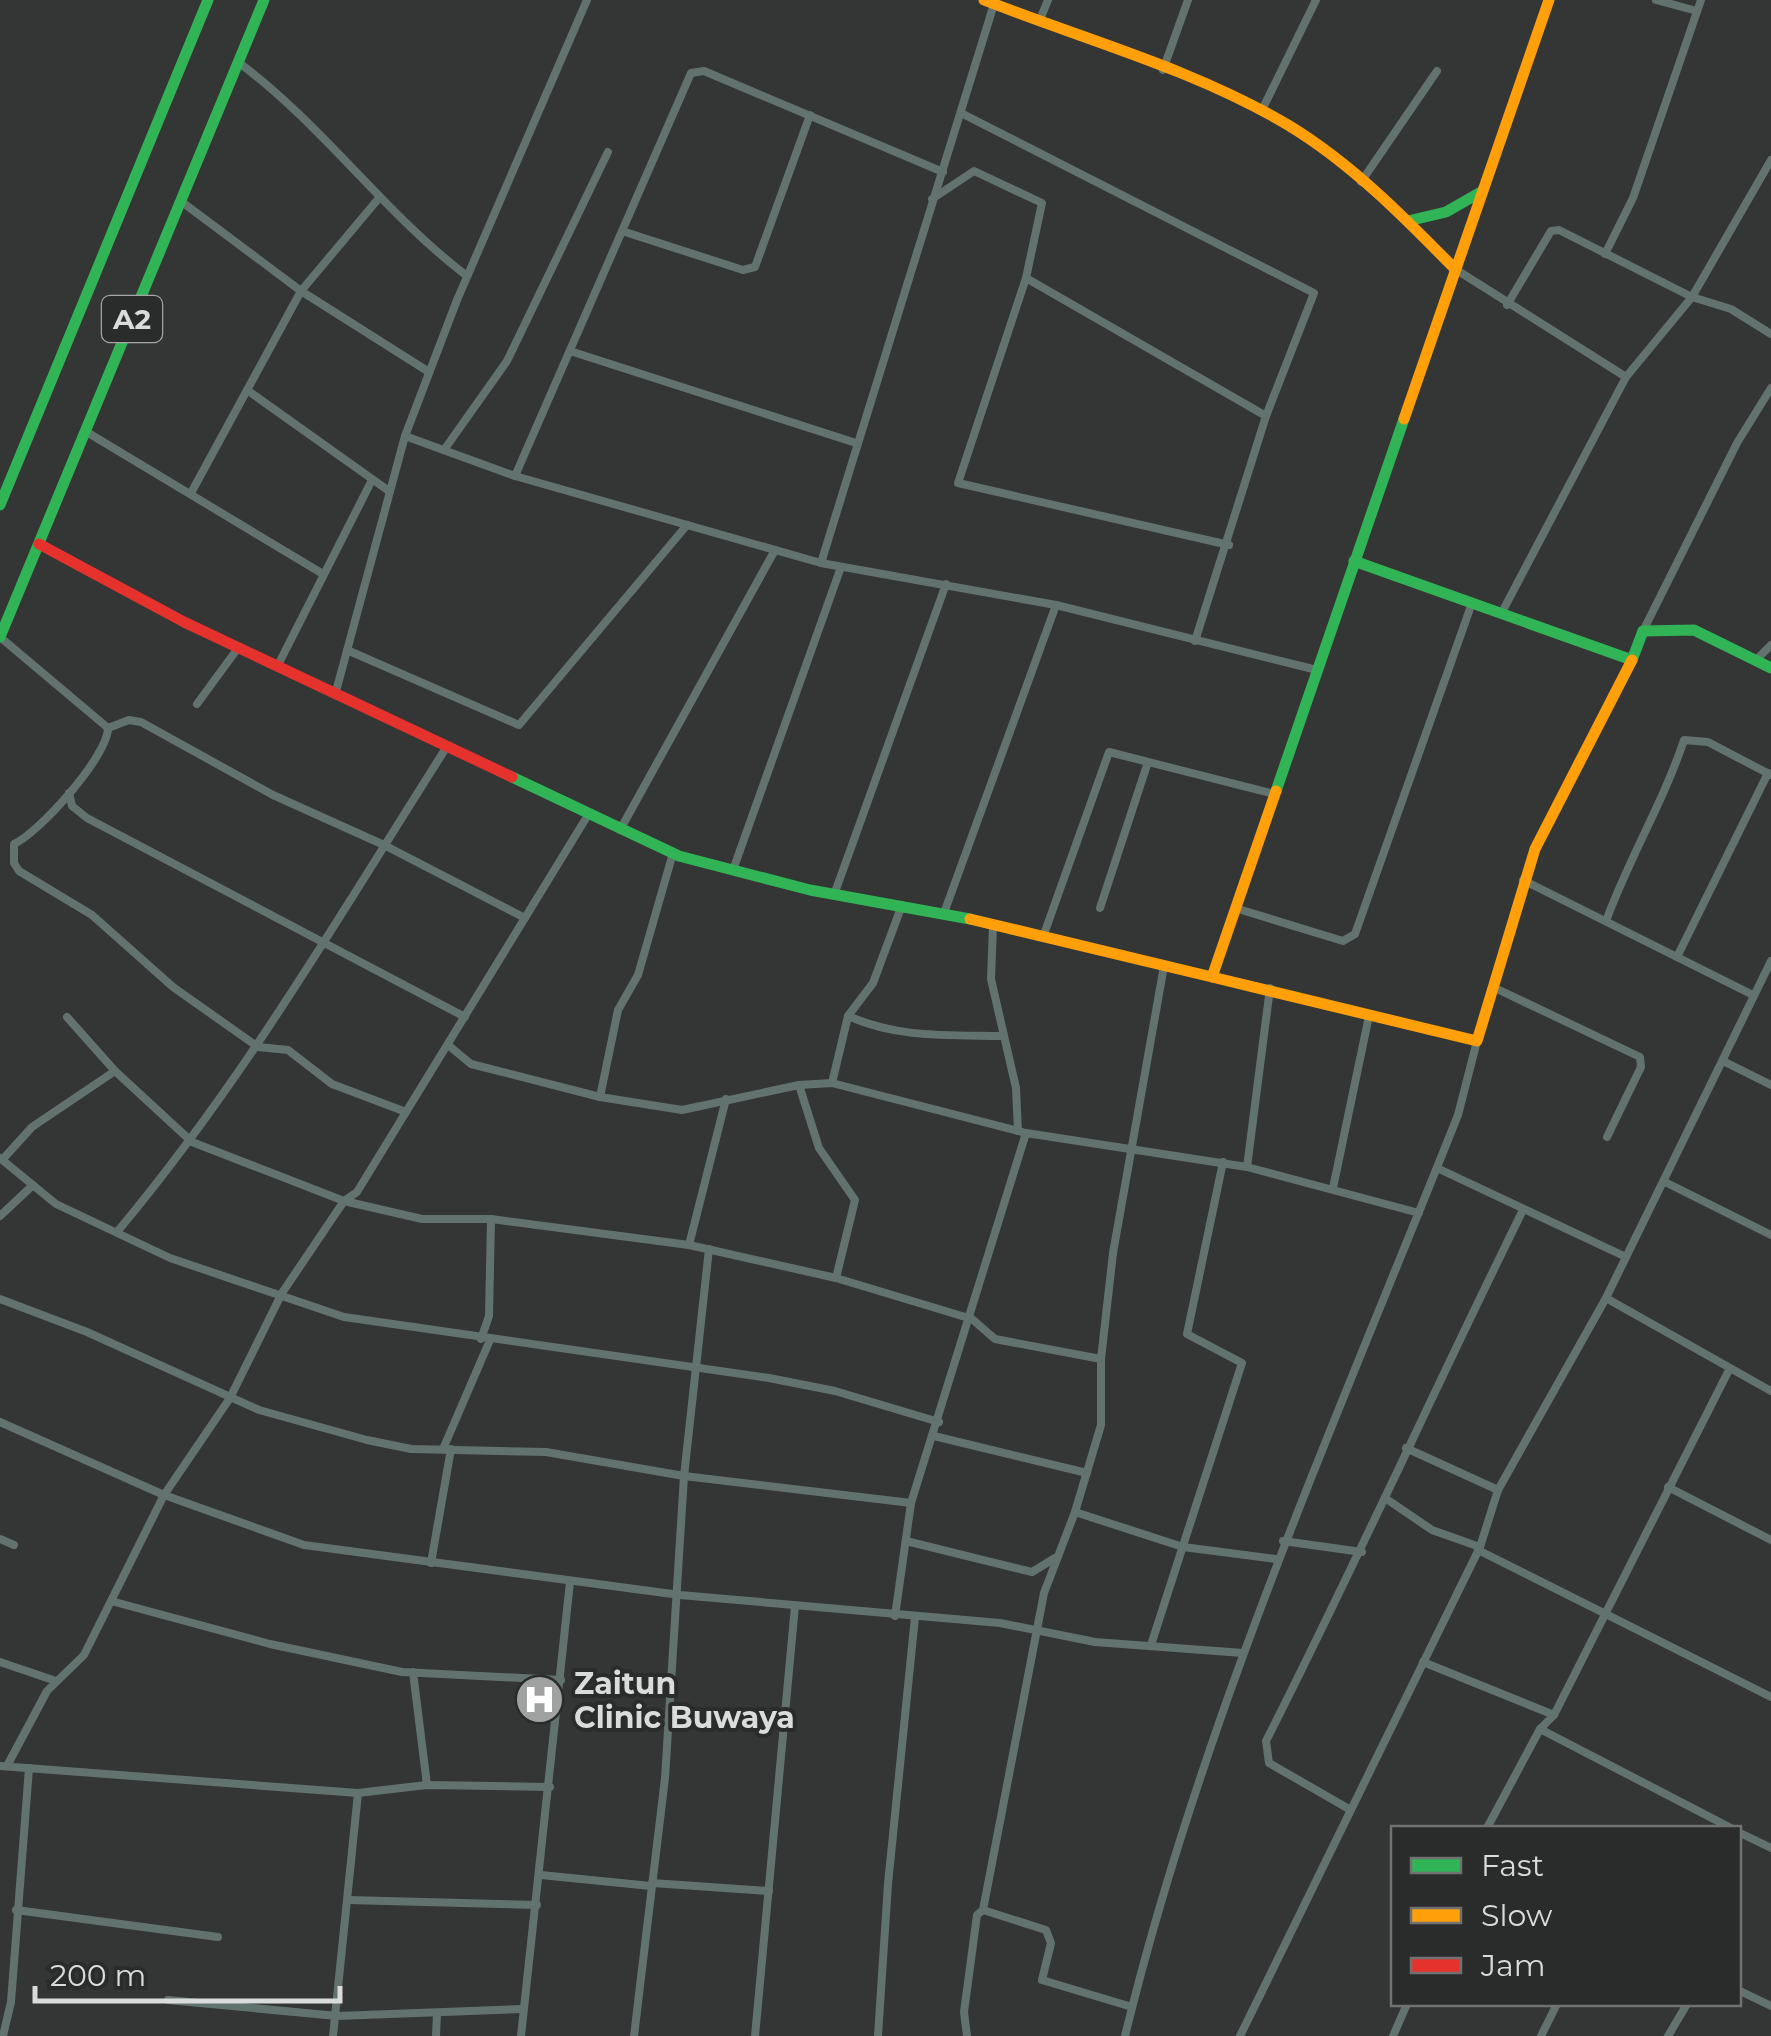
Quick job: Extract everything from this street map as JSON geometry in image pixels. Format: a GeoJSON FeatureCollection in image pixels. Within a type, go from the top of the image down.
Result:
{"type":"FeatureCollection","features":[{"type":"Feature","properties":{"kind":"main road","name":"A2"},"geometry":{"type":"LineString","coordinates":[[0,505],[208,0]]}},
{"type":"Feature","properties":{"kind":"main road","name":"A2"},"geometry":{"type":"LineString","coordinates":[[0,637],[264,0]]}},
{"type":"Feature","properties":{"kind":"main road"},"geometry":{"type":"LineString","coordinates":[[1212,977],[1549,0]]}},
{"type":"Feature","properties":{"kind":"main road"},"geometry":{"type":"LineString","coordinates":[[989,2],[1262,110],[1310,140],[1408,221],[1456,268]]}},
{"type":"Feature","properties":{"kind":"main road"},"geometry":{"type":"LineString","coordinates":[[1408,221],[1428,220],[1454,210],[1482,190]]}},
{"type":"Feature","properties":{"kind":"main road"},"geometry":{"type":"LineString","coordinates":[[39,544],[238,648],[672,853],[834,895],[944,913],[1270,988],[1477,1041],[1523,880],[1643,631],[1694,630],[1771,668]]}},
{"type":"Feature","properties":{"kind":"main road"},"geometry":{"type":"LineString","coordinates":[[1354,562],[1632,660]]}},
{"type":"Feature","properties":{"kind":"street"},"geometry":{"type":"LineString","coordinates":[[335,694],[405,436],[468,276],[587,0]]}},
{"type":"Feature","properties":{"kind":"street"},"geometry":{"type":"LineString","coordinates":[[1039,22],[1048,0]]}},
{"type":"Feature","properties":{"kind":"street"},"geometry":{"type":"LineString","coordinates":[[1164,70],[1188,0]]}},
{"type":"Feature","properties":{"kind":"street"},"geometry":{"type":"LineString","coordinates":[[1262,110],[1316,0]]}},
{"type":"Feature","properties":{"kind":"street"},"geometry":{"type":"LineString","coordinates":[[1656,0],[1697,11]]}},
{"type":"Feature","properties":{"kind":"street"},"geometry":{"type":"LineString","coordinates":[[1605,254],[1633,198],[1701,0]]}},
{"type":"Feature","properties":{"kind":"street"},"geometry":{"type":"LineString","coordinates":[[821,563],[932,199],[944,172],[989,2]]}},
{"type":"Feature","properties":{"kind":"street"},"geometry":{"type":"LineString","coordinates":[[238,62],[290,100],[429,247],[468,276]]}},
{"type":"Feature","properties":{"kind":"street"},"geometry":{"type":"LineString","coordinates":[[515,476],[696,70],[944,172]]}},
{"type":"Feature","properties":{"kind":"street"},"geometry":{"type":"LineString","coordinates":[[1361,182],[1437,70]]}},
{"type":"Feature","properties":{"kind":"street"},"geometry":{"type":"LineString","coordinates":[[961,113],[1314,293],[1266,416],[1229,545],[1195,640]]}},
{"type":"Feature","properties":{"kind":"street"},"geometry":{"type":"LineString","coordinates":[[622,231],[743,270],[755,267],[810,116]]}},
{"type":"Feature","properties":{"kind":"street"},"geometry":{"type":"LineString","coordinates":[[444,450],[507,361],[608,152]]}},
{"type":"Feature","properties":{"kind":"street"},"geometry":{"type":"LineString","coordinates":[[1502,614],[1626,377],[1692,298],[1771,160]]}},
{"type":"Feature","properties":{"kind":"street"},"geometry":{"type":"LineString","coordinates":[[932,199],[974,170],[1042,203],[1026,278],[958,483],[1229,545]]}},
{"type":"Feature","properties":{"kind":"street"},"geometry":{"type":"LineString","coordinates":[[191,493],[301,291],[380,198]]}},
{"type":"Feature","properties":{"kind":"street"},"geometry":{"type":"LineString","coordinates":[[180,201],[301,291],[429,372]]}},
{"type":"Feature","properties":{"kind":"street"},"geometry":{"type":"LineString","coordinates":[[1506,305],[1551,231],[1559,230],[1692,298],[1731,309],[1771,334]]}},
{"type":"Feature","properties":{"kind":"street"},"geometry":{"type":"LineString","coordinates":[[1456,268],[1506,305],[1626,377]]}},
{"type":"Feature","properties":{"kind":"street"},"geometry":{"type":"LineString","coordinates":[[1026,278],[1266,416]]}},
{"type":"Feature","properties":{"kind":"street"},"geometry":{"type":"LineString","coordinates":[[570,351],[856,444]]}},
{"type":"Feature","properties":{"kind":"street"},"geometry":{"type":"LineString","coordinates":[[1643,631],[1737,443],[1771,388]]}},
{"type":"Feature","properties":{"kind":"street"},"geometry":{"type":"LineString","coordinates":[[247,390],[389,491]]}},
{"type":"Feature","properties":{"kind":"street"},"geometry":{"type":"LineString","coordinates":[[85,432],[324,574]]}},
{"type":"Feature","properties":{"kind":"street"},"geometry":{"type":"LineString","coordinates":[[405,436],[515,476],[821,563],[1056,606],[1317,670]]}},
{"type":"Feature","properties":{"kind":"street"},"geometry":{"type":"LineString","coordinates":[[276,666],[372,480]]}},
{"type":"Feature","properties":{"kind":"street"},"geometry":{"type":"LineString","coordinates":[[347,650],[519,725],[687,525]]}},
{"type":"Feature","properties":{"kind":"street"},"geometry":{"type":"LineString","coordinates":[[620,830],[776,550]]}},
{"type":"Feature","properties":{"kind":"street"},"geometry":{"type":"LineString","coordinates":[[734,870],[841,568]]}},
{"type":"Feature","properties":{"kind":"street"},"geometry":{"type":"LineString","coordinates":[[834,895],[946,584]]}},
{"type":"Feature","properties":{"kind":"street"},"geometry":{"type":"LineString","coordinates":[[1235,908],[1343,940],[1354,934],[1472,603]]}},
{"type":"Feature","properties":{"kind":"street"},"geometry":{"type":"LineString","coordinates":[[944,913],[1056,606]]}},
{"type":"Feature","properties":{"kind":"street"},"geometry":{"type":"LineString","coordinates":[[0,637],[108,728]]}},
{"type":"Feature","properties":{"kind":"street"},"geometry":{"type":"LineString","coordinates":[[1757,658],[1771,645]]}},
{"type":"Feature","properties":{"kind":"street"},"geometry":{"type":"LineString","coordinates":[[197,704],[238,648]]}},
{"type":"Feature","properties":{"kind":"street"},"geometry":{"type":"LineString","coordinates":[[108,728],[129,720],[140,722],[273,795],[384,845],[525,918]]}},
{"type":"Feature","properties":{"kind":"street"},"geometry":{"type":"LineString","coordinates":[[108,728],[106,742],[68,793],[26,838],[14,844],[14,864],[19,871],[92,915],[172,987],[258,1047],[288,1050],[332,1084],[362,1092],[406,1112]]}},
{"type":"Feature","properties":{"kind":"street"},"geometry":{"type":"LineString","coordinates":[[1606,921],[1626,867],[1668,788],[1684,740],[1708,742],[1770,774],[1677,956]]}},
{"type":"Feature","properties":{"kind":"street"},"geometry":{"type":"LineString","coordinates":[[116,1232],[192,1142],[258,1047],[446,748]]}},
{"type":"Feature","properties":{"kind":"street"},"geometry":{"type":"LineString","coordinates":[[1042,937],[1109,752],[1147,765],[1274,794]]}},
{"type":"Feature","properties":{"kind":"street"},"geometry":{"type":"LineString","coordinates":[[1100,908],[1147,765]]}},
{"type":"Feature","properties":{"kind":"street"},"geometry":{"type":"LineString","coordinates":[[68,793],[72,806],[87,818],[322,946],[465,1016]]}},
{"type":"Feature","properties":{"kind":"street"},"geometry":{"type":"LineString","coordinates":[[550,1787],[427,1785],[358,1793],[3,1766],[56,1681],[84,1655],[164,1494],[230,1398],[282,1293],[344,1200],[356,1192],[588,816]]}},
{"type":"Feature","properties":{"kind":"street"},"geometry":{"type":"LineString","coordinates":[[600,1097],[618,1010],[638,975],[672,853]]}},
{"type":"Feature","properties":{"kind":"street"},"geometry":{"type":"LineString","coordinates":[[1523,880],[1753,995]]}},
{"type":"Feature","properties":{"kind":"street"},"geometry":{"type":"LineString","coordinates":[[832,1083],[848,1016],[873,983],[902,905]]}},
{"type":"Feature","properties":{"kind":"street"},"geometry":{"type":"LineString","coordinates":[[894,1616],[911,1503],[972,1319],[1022,1132],[991,980],[994,926]]}},
{"type":"Feature","properties":{"kind":"street"},"geometry":{"type":"LineString","coordinates":[[1240,2036],[1479,1549],[1498,1490],[1606,1298],[1725,1062],[1771,961]]}},
{"type":"Feature","properties":{"kind":"street"},"geometry":{"type":"LineString","coordinates":[[967,2036],[966,1992],[977,1915],[984,1910],[1035,1633],[1055,1558],[1075,1512],[1101,1424],[1102,1358],[1128,1150],[1164,966]]}},
{"type":"Feature","properties":{"kind":"street"},"geometry":{"type":"LineString","coordinates":[[1247,1167],[1270,988]]}},
{"type":"Feature","properties":{"kind":"street"},"geometry":{"type":"LineString","coordinates":[[1495,988],[1640,1057],[1640,1067],[1607,1137]]}},
{"type":"Feature","properties":{"kind":"street"},"geometry":{"type":"LineString","coordinates":[[848,1016],[882,1031],[1001,1036]]}},
{"type":"Feature","properties":{"kind":"street"},"geometry":{"type":"LineString","coordinates":[[1333,1188],[1369,1016]]}},
{"type":"Feature","properties":{"kind":"street"},"geometry":{"type":"LineString","coordinates":[[67,1017],[115,1072],[192,1142],[344,1200],[422,1219],[491,1219],[709,1249],[836,1278],[972,1319],[996,1339],[1102,1358]]}},
{"type":"Feature","properties":{"kind":"street"},"geometry":{"type":"LineString","coordinates":[[1124,2036],[1276,1559],[1458,1115],[1477,1041]]}},
{"type":"Feature","properties":{"kind":"street"},"geometry":{"type":"LineString","coordinates":[[448,1044],[471,1064],[600,1097],[682,1110],[799,1084],[832,1083],[1022,1132],[1247,1167],[1419,1213]]}},
{"type":"Feature","properties":{"kind":"street"},"geometry":{"type":"LineString","coordinates":[[1725,1062],[1771,1085]]}},
{"type":"Feature","properties":{"kind":"street"},"geometry":{"type":"LineString","coordinates":[[115,1072],[32,1127],[1,1159],[56,1204],[170,1258],[376,1324],[836,1391],[939,1422]]}},
{"type":"Feature","properties":{"kind":"street"},"geometry":{"type":"LineString","coordinates":[[799,1084],[819,1148],[855,1200],[836,1278]]}},
{"type":"Feature","properties":{"kind":"street"},"geometry":{"type":"LineString","coordinates":[[689,1245],[726,1099]]}},
{"type":"Feature","properties":{"kind":"street"},"geometry":{"type":"LineString","coordinates":[[1151,1645],[1242,1363],[1187,1334],[1222,1162]]}},
{"type":"Feature","properties":{"kind":"street"},"geometry":{"type":"LineString","coordinates":[[1437,1168],[1522,1212],[1626,1257]]}},
{"type":"Feature","properties":{"kind":"street"},"geometry":{"type":"LineString","coordinates":[[1665,1182],[1771,1235]]}},
{"type":"Feature","properties":{"kind":"street"},"geometry":{"type":"LineString","coordinates":[[0,1216],[34,1186]]}},
{"type":"Feature","properties":{"kind":"street"},"geometry":{"type":"LineString","coordinates":[[1349,1809],[1269,1762],[1266,1742],[1362,1552],[1406,1448],[1522,1212]]}},
{"type":"Feature","properties":{"kind":"street"},"geometry":{"type":"LineString","coordinates":[[431,1563],[447,1450],[485,1339],[491,1219]]}},
{"type":"Feature","properties":{"kind":"street"},"geometry":{"type":"LineString","coordinates":[[634,2036],[666,1778],[680,1595],[684,1476],[709,1249]]}},
{"type":"Feature","properties":{"kind":"street"},"geometry":{"type":"LineString","coordinates":[[1606,1298],[1771,1391]]}},
{"type":"Feature","properties":{"kind":"street"},"geometry":{"type":"LineString","coordinates":[[0,1300],[87,1332],[230,1398],[367,1440],[412,1449],[546,1452],[684,1476],[911,1503]]}},
{"type":"Feature","properties":{"kind":"street"},"geometry":{"type":"LineString","coordinates":[[1488,1826],[1540,1729],[1554,1715],[1729,1370]]}},
{"type":"Feature","properties":{"kind":"street"},"geometry":{"type":"LineString","coordinates":[[0,1422],[164,1494],[304,1545],[680,1595],[1000,1623],[1035,1633],[1244,1653]]}},
{"type":"Feature","properties":{"kind":"street"},"geometry":{"type":"LineString","coordinates":[[934,1436],[1087,1473]]}},
{"type":"Feature","properties":{"kind":"street"},"geometry":{"type":"LineString","coordinates":[[1406,1448],[1498,1490]]}},
{"type":"Feature","properties":{"kind":"street"},"geometry":{"type":"LineString","coordinates":[[1668,1487],[1771,1540]]}},
{"type":"Feature","properties":{"kind":"street"},"geometry":{"type":"LineString","coordinates":[[1386,1498],[1432,1530],[1479,1549],[1604,1616],[1771,1697]]}},
{"type":"Feature","properties":{"kind":"street"},"geometry":{"type":"LineString","coordinates":[[1075,1512],[1183,1547],[1276,1559]]}},
{"type":"Feature","properties":{"kind":"street"},"geometry":{"type":"LineString","coordinates":[[0,1539],[14,1545]]}},
{"type":"Feature","properties":{"kind":"street"},"geometry":{"type":"LineString","coordinates":[[906,1541],[1032,1572],[1055,1558]]}},
{"type":"Feature","properties":{"kind":"street"},"geometry":{"type":"LineString","coordinates":[[1283,1541],[1362,1552]]}},
{"type":"Feature","properties":{"kind":"street"},"geometry":{"type":"LineString","coordinates":[[1032,1572],[1044,1593]]}},
{"type":"Feature","properties":{"kind":"street"},"geometry":{"type":"LineString","coordinates":[[520,2036],[541,1874],[570,1582]]}},
{"type":"Feature","properties":{"kind":"street"},"geometry":{"type":"LineString","coordinates":[[111,1600],[270,1644],[412,1672],[561,1680]]}},
{"type":"Feature","properties":{"kind":"street"},"geometry":{"type":"LineString","coordinates":[[755,2036],[795,1606]]}},
{"type":"Feature","properties":{"kind":"street"},"geometry":{"type":"LineString","coordinates":[[878,2036],[888,1884],[914,1617]]}},
{"type":"Feature","properties":{"kind":"street"},"geometry":{"type":"LineString","coordinates":[[0,1662],[56,1681]]}},
{"type":"Feature","properties":{"kind":"street"},"geometry":{"type":"LineString","coordinates":[[1422,1662],[1554,1715]]}},
{"type":"Feature","properties":{"kind":"street"},"geometry":{"type":"LineString","coordinates":[[412,1672],[427,1785]]}},
{"type":"Feature","properties":{"kind":"street"},"geometry":{"type":"LineString","coordinates":[[1540,1729],[1727,1826]]}},
{"type":"Feature","properties":{"kind":"street"},"geometry":{"type":"LineString","coordinates":[[4,2036],[13,1977],[30,1768]]}},
{"type":"Feature","properties":{"kind":"street"},"geometry":{"type":"LineString","coordinates":[[334,2036],[358,1793]]}},
{"type":"Feature","properties":{"kind":"street"},"geometry":{"type":"LineString","coordinates":[[1741,1833],[1771,1848]]}},
{"type":"Feature","properties":{"kind":"street"},"geometry":{"type":"LineString","coordinates":[[541,1874],[769,1891]]}},
{"type":"Feature","properties":{"kind":"street"},"geometry":{"type":"LineString","coordinates":[[348,1900],[536,1906]]}},
{"type":"Feature","properties":{"kind":"street"},"geometry":{"type":"LineString","coordinates":[[16,1910],[218,1937]]}},
{"type":"Feature","properties":{"kind":"street"},"geometry":{"type":"LineString","coordinates":[[984,1910],[1046,1930],[1051,1943],[1042,1980],[1132,2007]]}},
{"type":"Feature","properties":{"kind":"street"},"geometry":{"type":"LineString","coordinates":[[0,1976],[13,1977]]}},
{"type":"Feature","properties":{"kind":"street"},"geometry":{"type":"LineString","coordinates":[[1741,1991],[1771,2006]]}},
{"type":"Feature","properties":{"kind":"street"},"geometry":{"type":"LineString","coordinates":[[168,2000],[337,2016],[523,2009]]}},
{"type":"Feature","properties":{"kind":"street"},"geometry":{"type":"LineString","coordinates":[[1393,2036],[1406,2006]]}},
{"type":"Feature","properties":{"kind":"street"},"geometry":{"type":"LineString","coordinates":[[1542,2036],[1556,2006]]}},
{"type":"Feature","properties":{"kind":"street"},"geometry":{"type":"LineString","coordinates":[[1668,2036],[1686,2006]]}},
{"type":"Feature","properties":{"kind":"street"},"geometry":{"type":"LineString","coordinates":[[436,2036],[437,2014]]}},
{"type":"Feature","properties":{"kind":"traffic: fast"},"geometry":{"type":"LineString","coordinates":[[0,505],[208,0]]}},
{"type":"Feature","properties":{"kind":"traffic: fast"},"geometry":{"type":"LineString","coordinates":[[0,637],[264,0]]}},
{"type":"Feature","properties":{"kind":"traffic: fast"},"geometry":{"type":"LineString","coordinates":[[1408,221],[1446,212],[1481,192]]}},
{"type":"Feature","properties":{"kind":"traffic: fast"},"geometry":{"type":"LineString","coordinates":[[1276,791],[1404,419]]}},
{"type":"Feature","properties":{"kind":"traffic: fast"},"geometry":{"type":"LineString","coordinates":[[1354,561],[1632,660],[1643,631],[1694,630],[1771,668]]}},
{"type":"Feature","properties":{"kind":"traffic: fast"},"geometry":{"type":"LineString","coordinates":[[512,777],[679,856],[810,890],[970,919]]}},
{"type":"Feature","properties":{"kind":"traffic: slow"},"geometry":{"type":"LineString","coordinates":[[984,0],[1177,71],[1288,125],[1355,174],[1455,269]]}},
{"type":"Feature","properties":{"kind":"traffic: slow"},"geometry":{"type":"LineString","coordinates":[[1404,419],[1549,0]]}},
{"type":"Feature","properties":{"kind":"traffic: slow"},"geometry":{"type":"LineString","coordinates":[[1212,977],[1477,1041],[1535,849],[1632,660]]}},
{"type":"Feature","properties":{"kind":"traffic: slow"},"geometry":{"type":"LineString","coordinates":[[970,919],[1212,977],[1276,791]]}},
{"type":"Feature","properties":{"kind":"traffic: jam"},"geometry":{"type":"LineString","coordinates":[[39,544],[184,622],[512,777]]}},
{"type":"Feature","properties":{"kind":"place","name":"Zaitun Clinic Buwaya"},"geometry":{"type":"Point","coordinates":[539,1700]}}]}
